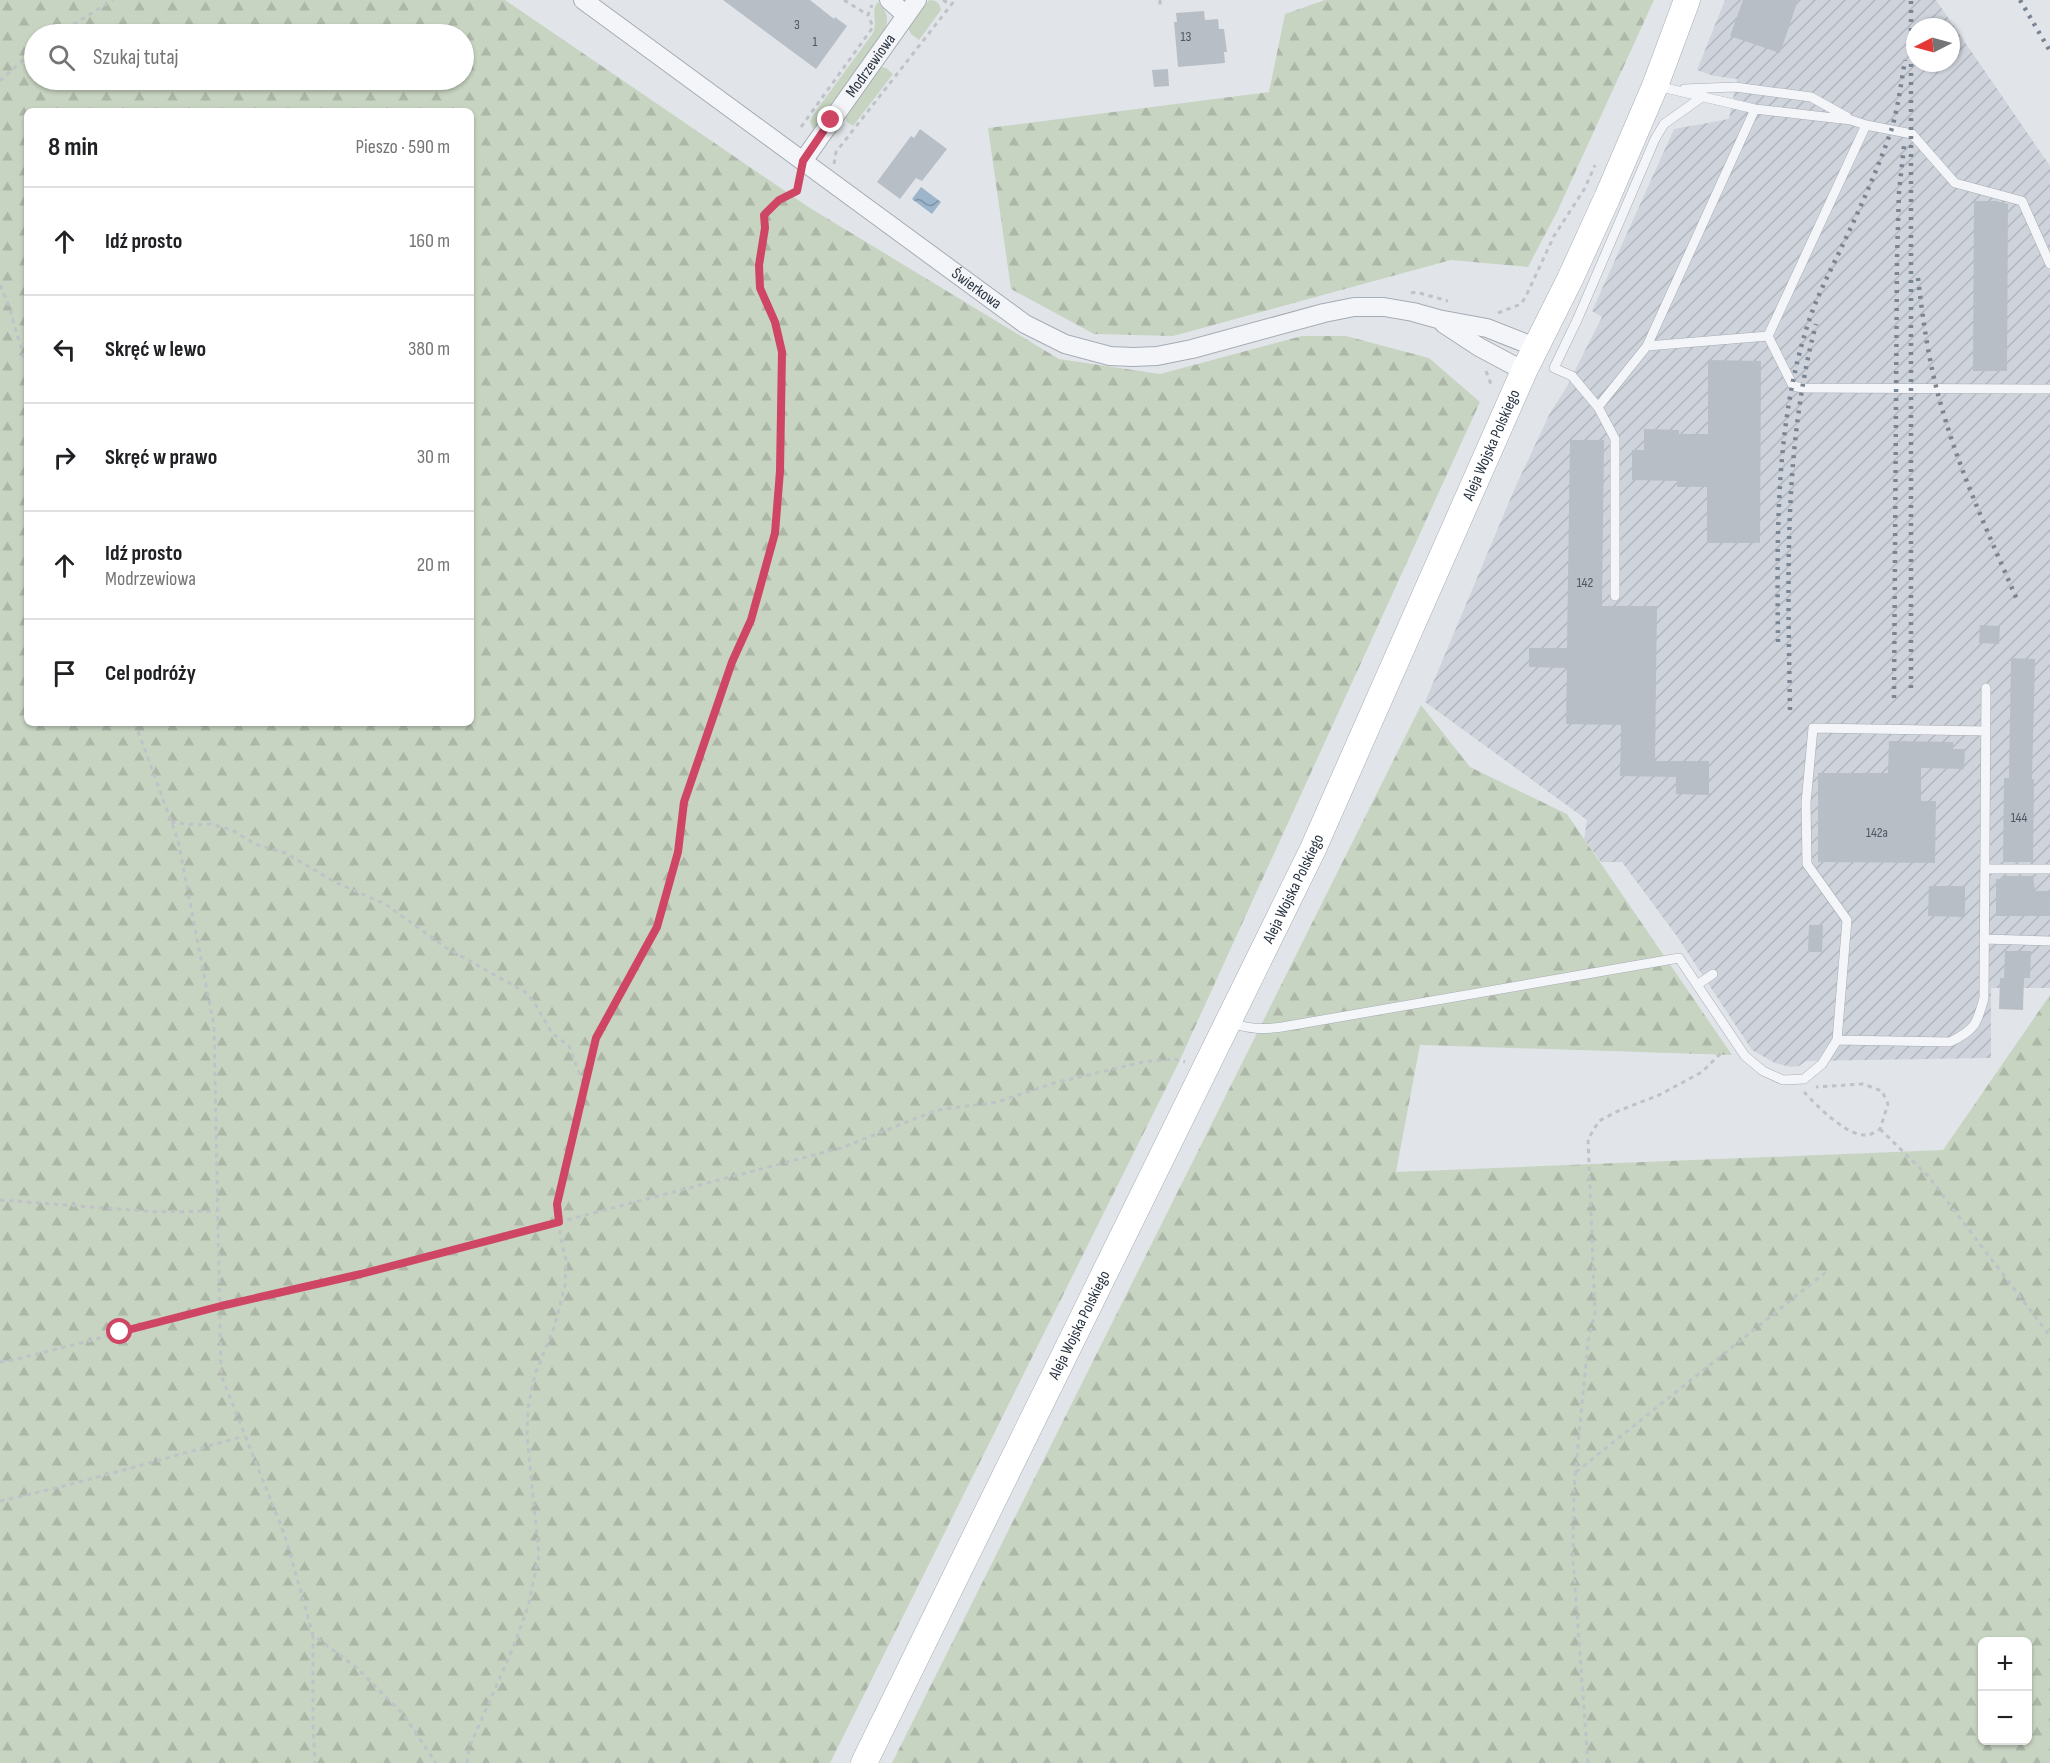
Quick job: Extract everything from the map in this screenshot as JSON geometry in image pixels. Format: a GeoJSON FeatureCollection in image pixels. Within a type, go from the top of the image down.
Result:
{"type":"FeatureCollection","features":[{"type":"Feature","properties":{"kind":"main road","name":"Aleja Wojska Polskiego"},"geometry":{"type":"LineString","coordinates":[[864,1763],[1313,849],[1535,347],[1665,87],[1687,0]]}},
{"type":"Feature","properties":{"kind":"street","name":"Świerkowa"},"geometry":{"type":"LineString","coordinates":[[583,0],[1025,324],[1065,344],[1110,356],[1157,356],[1192,349],[1315,316],[1353,308],[1384,307],[1487,328],[1535,347]]}},
{"type":"Feature","properties":{"kind":"street"},"geometry":{"type":"LineString","coordinates":[[889,0],[906,15]]}},
{"type":"Feature","properties":{"kind":"street","name":"Modrzewiowa"},"geometry":{"type":"LineString","coordinates":[[803,161],[917,0]]}},
{"type":"Feature","properties":{"kind":"street"},"geometry":{"type":"LineString","coordinates":[[1438,319],[1479,347],[1524,371]]}},
{"type":"Feature","properties":{"kind":"lane"},"geometry":{"type":"LineString","coordinates":[[1665,87],[1755,109],[1851,120]]}},
{"type":"Feature","properties":{"kind":"lane"},"geometry":{"type":"LineString","coordinates":[[1665,87],[1735,87],[1811,97],[1851,120],[1912,134],[1955,183],[2022,201],[2050,264]]}},
{"type":"Feature","properties":{"kind":"lane"},"geometry":{"type":"LineString","coordinates":[[1615,596],[1615,439],[1598,407],[1572,376],[1554,368],[1655,139],[1663,125],[1702,97]]}},
{"type":"Feature","properties":{"kind":"lane"},"geometry":{"type":"LineString","coordinates":[[1598,407],[1647,346],[1755,109]]}},
{"type":"Feature","properties":{"kind":"lane"},"geometry":{"type":"LineString","coordinates":[[1768,336],[1866,125]]}},
{"type":"Feature","properties":{"kind":"lane"},"geometry":{"type":"LineString","coordinates":[[1647,346],[1768,336]]}},
{"type":"Feature","properties":{"kind":"lane"},"geometry":{"type":"LineString","coordinates":[[1768,336],[1793,386],[1803,388],[2050,388]]}},
{"type":"Feature","properties":{"kind":"lane"},"geometry":{"type":"LineString","coordinates":[[1837,1040],[1950,1042],[1967,1034],[1978,1020],[1983,998],[1986,688]]}},
{"type":"Feature","properties":{"kind":"lane"},"geometry":{"type":"LineString","coordinates":[[1228,1022],[1250,1029],[1272,1029],[1679,958],[1745,1056],[1763,1071],[1795,1083],[1804,1079],[1822,1064],[1837,1040],[1847,920],[1807,864],[1806,803],[1813,728],[1986,731]]}},
{"type":"Feature","properties":{"kind":"lane"},"geometry":{"type":"LineString","coordinates":[[1985,868],[2050,870]]}},
{"type":"Feature","properties":{"kind":"lane"},"geometry":{"type":"LineString","coordinates":[[1984,939],[2050,941]]}},
{"type":"Feature","properties":{"kind":"lane"},"geometry":{"type":"LineString","coordinates":[[1697,985],[1713,974]]}},
{"type":"Feature","properties":{"kind":"path"},"geometry":{"type":"LineString","coordinates":[[74,24],[113,0]]}},
{"type":"Feature","properties":{"kind":"path"},"geometry":{"type":"LineString","coordinates":[[801,127],[873,27],[868,15],[844,0]]}},
{"type":"Feature","properties":{"kind":"path"},"geometry":{"type":"LineString","coordinates":[[868,15],[874,0]]}},
{"type":"Feature","properties":{"kind":"path"},"geometry":{"type":"LineString","coordinates":[[943,0],[951,6]]}},
{"type":"Feature","properties":{"kind":"path"},"geometry":{"type":"LineString","coordinates":[[834,166],[836,152],[955,0]]}},
{"type":"Feature","properties":{"kind":"path"},"geometry":{"type":"LineString","coordinates":[[1160,0],[1160,8]]}},
{"type":"Feature","properties":{"kind":"path"},"geometry":{"type":"LineString","coordinates":[[0,81],[24,59]]}},
{"type":"Feature","properties":{"kind":"path"},"geometry":{"type":"LineString","coordinates":[[1493,314],[1521,304],[1554,236],[1585,188],[1599,156]]}},
{"type":"Feature","properties":{"kind":"path"},"geometry":{"type":"LineString","coordinates":[[466,1763],[469,1748],[512,1650],[528,1607],[539,1555],[527,1436],[528,1408],[535,1374],[554,1328],[565,1286],[566,1260],[557,1204],[596,1038],[657,927],[678,852],[684,802],[732,662],[751,620],[775,533],[780,459],[782,352],[775,322],[760,288],[759,265],[765,228],[764,215],[779,200],[797,191],[803,161]]}},
{"type":"Feature","properties":{"kind":"path"},"geometry":{"type":"LineString","coordinates":[[0,285],[9,306],[24,358]]}},
{"type":"Feature","properties":{"kind":"path"},"geometry":{"type":"LineString","coordinates":[[1481,368],[1487,372],[1492,387]]}},
{"type":"Feature","properties":{"kind":"path"},"geometry":{"type":"LineString","coordinates":[[136,726],[178,840],[214,1026],[222,1376],[285,1536],[313,1635],[315,1763]]}},
{"type":"Feature","properties":{"kind":"path"},"geometry":{"type":"LineString","coordinates":[[171,822],[211,824],[232,830],[255,844],[285,853],[335,882],[385,904],[445,947],[525,992],[534,1002],[552,1033],[569,1046],[584,1087]]}},
{"type":"Feature","properties":{"kind":"path"},"geometry":{"type":"LineString","coordinates":[[1588,1763],[1573,1560],[1576,1472],[1588,1342],[1595,1313],[1588,1139],[1599,1121],[1659,1095],[1701,1072],[1734,1040]]}},
{"type":"Feature","properties":{"kind":"path"},"geometry":{"type":"LineString","coordinates":[[0,1362],[67,1347],[221,1306],[361,1274],[840,1148],[937,1110],[997,1102],[1054,1083],[1126,1066],[1174,1059],[1188,1062],[1203,1072]]}},
{"type":"Feature","properties":{"kind":"path"},"geometry":{"type":"LineString","coordinates":[[1795,1083],[1863,1084],[1882,1091],[1888,1104],[1880,1129],[1867,1135],[1833,1121],[1795,1083]]}},
{"type":"Feature","properties":{"kind":"path"},"geometry":{"type":"LineString","coordinates":[[1880,1129],[1928,1176],[2050,1336]]}},
{"type":"Feature","properties":{"kind":"path"},"geometry":{"type":"LineString","coordinates":[[0,1200],[158,1212],[218,1211]]}},
{"type":"Feature","properties":{"kind":"path"},"geometry":{"type":"LineString","coordinates":[[1576,1472],[1826,1272]]}},
{"type":"Feature","properties":{"kind":"path"},"geometry":{"type":"LineString","coordinates":[[0,1501],[68,1486],[244,1436]]}},
{"type":"Feature","properties":{"kind":"path"},"geometry":{"type":"LineString","coordinates":[[313,1635],[357,1668],[403,1714],[436,1763]]}},
{"type":"Feature","properties":{"kind":"shaded area"},"geometry":{"type":"Polygon","coordinates":[[[1725,0],[1936,0],[1948,18],[1906,18],[1906,72],[1960,72],[1960,35],[2050,166],[2050,988],[1991,988],[1991,1058],[1806,1061],[1799,1066],[1791,1067],[1775,1063],[1752,1050],[1676,935],[1622,862],[1601,862],[1584,839],[1587,820],[1425,702],[1514,490],[1550,413],[1566,388],[1602,317],[1592,311],[1674,129],[1729,119],[1737,79],[1714,76],[1697,70],[1725,0]]]}},
{"type":"Feature","properties":{"kind":"green space"},"geometry":{"type":"Polygon","coordinates":[[[0,0],[505,0],[810,208],[1059,359],[1160,374],[1302,336],[1346,336],[1429,358],[1480,402],[1179,1062],[830,1763],[0,1763],[0,0]]]}},
{"type":"Feature","properties":{"kind":"green space"},"geometry":{"type":"Polygon","coordinates":[[[929,0],[937,2],[941,10],[919,40],[911,34],[908,28],[929,0]]]}},
{"type":"Feature","properties":{"kind":"green space"},"geometry":{"type":"Polygon","coordinates":[[[1325,0],[1654,0],[1557,212],[1528,267],[1451,260],[1173,336],[1094,334],[1011,289],[988,128],[1269,92],[1285,14],[1325,0]]]}},
{"type":"Feature","properties":{"kind":"green space"},"geometry":{"type":"Polygon","coordinates":[[[878,2],[887,16],[884,32],[813,129],[810,121],[813,115],[873,33],[875,9],[878,2]]]}},
{"type":"Feature","properties":{"kind":"green space"},"geometry":{"type":"Polygon","coordinates":[[[880,67],[886,68],[893,74],[853,126],[847,122],[844,115],[880,67]]]}},
{"type":"Feature","properties":{"kind":"green space"},"geometry":{"type":"Polygon","coordinates":[[[1421,705],[1470,767],[1567,814],[1732,1055],[1420,1045],[1396,1172],[1943,1150],[2050,995],[2050,1763],[892,1763],[1421,705]]]}},
{"type":"Feature","properties":{"kind":"water"},"geometry":{"type":"Polygon","coordinates":[[[921,187],[941,202],[932,214],[912,199],[921,187]]]}},
{"type":"Feature","properties":{"kind":"building"},"geometry":{"type":"Polygon","coordinates":[[[723,0],[810,0],[847,26],[816,69],[723,0]]]}},
{"type":"Feature","properties":{"kind":"building"},"geometry":{"type":"Polygon","coordinates":[[[1743,0],[1798,0],[1780,53],[1730,36],[1743,0]]]}},
{"type":"Feature","properties":{"kind":"building"},"geometry":{"type":"Polygon","coordinates":[[[1204,11],[1205,20],[1218,19],[1219,29],[1224,29],[1227,52],[1224,52],[1225,63],[1178,67],[1174,22],[1177,22],[1176,13],[1204,11]]]}},
{"type":"Feature","properties":{"kind":"building"},"geometry":{"type":"Polygon","coordinates":[[[1168,69],[1169,86],[1154,87],[1152,70],[1168,69]]]}},
{"type":"Feature","properties":{"kind":"building"},"geometry":{"type":"Polygon","coordinates":[[[920,129],[947,149],[922,181],[916,178],[900,199],[877,182],[911,136],[914,138],[920,129]]]}},
{"type":"Feature","properties":{"kind":"building"},"geometry":{"type":"Polygon","coordinates":[[[1974,201],[1996,201],[2008,204],[2007,371],[1973,371],[1974,201]]]}},
{"type":"Feature","properties":{"kind":"building"},"geometry":{"type":"Polygon","coordinates":[[[1708,360],[1761,361],[1760,543],[1707,543],[1707,487],[1677,487],[1677,481],[1632,480],[1632,450],[1644,450],[1644,429],[1679,430],[1679,434],[1708,434],[1708,360]]]}},
{"type":"Feature","properties":{"kind":"building"},"geometry":{"type":"Polygon","coordinates":[[[1570,440],[1604,440],[1602,606],[1657,606],[1655,761],[1709,761],[1709,795],[1676,794],[1676,777],[1620,776],[1621,725],[1566,724],[1567,668],[1529,667],[1529,648],[1567,648],[1570,440]]]}},
{"type":"Feature","properties":{"kind":"building"},"geometry":{"type":"Polygon","coordinates":[[[1980,625],[2000,626],[1999,644],[1979,643],[1980,625]]]}},
{"type":"Feature","properties":{"kind":"building"},"geometry":{"type":"Polygon","coordinates":[[[2011,658],[2035,659],[2032,779],[2034,779],[2033,862],[2003,862],[2004,778],[2009,778],[2011,658]]]}},
{"type":"Feature","properties":{"kind":"building"},"geometry":{"type":"Polygon","coordinates":[[[1889,741],[1953,742],[1953,749],[1965,749],[1964,769],[1921,768],[1921,801],[1936,801],[1935,863],[1818,862],[1818,773],[1888,773],[1889,741]]]}},
{"type":"Feature","properties":{"kind":"building"},"geometry":{"type":"Polygon","coordinates":[[[2003,876],[2033,876],[2035,891],[2050,891],[2050,916],[1996,916],[1996,879],[2003,879],[2003,876]]]}},
{"type":"Feature","properties":{"kind":"building"},"geometry":{"type":"Polygon","coordinates":[[[1929,886],[1965,886],[1965,917],[1928,916],[1929,886]]]}},
{"type":"Feature","properties":{"kind":"building"},"geometry":{"type":"Polygon","coordinates":[[[1809,925],[1823,925],[1822,952],[1808,952],[1809,925]]]}},
{"type":"Feature","properties":{"kind":"building"},"geometry":{"type":"Polygon","coordinates":[[[2005,951],[2031,951],[2030,978],[2024,978],[2023,1010],[1999,1009],[2000,978],[2004,978],[2005,951]]]}},
{"type":"Feature","properties":{"kind":"railway"},"geometry":{"type":"LineString","coordinates":[[1911,0],[1911,688]]}},
{"type":"Feature","properties":{"kind":"railway"},"geometry":{"type":"LineString","coordinates":[[2020,0],[2050,51]]}},
{"type":"Feature","properties":{"kind":"railway"},"geometry":{"type":"LineString","coordinates":[[1778,642],[1780,483],[1783,443],[1797,365],[1815,305],[1864,199],[1891,131],[1905,60]]}},
{"type":"Feature","properties":{"kind":"railway"},"geometry":{"type":"LineString","coordinates":[[1894,698],[1897,258],[1899,192],[1904,146]]}},
{"type":"Feature","properties":{"kind":"railway"},"geometry":{"type":"LineString","coordinates":[[1918,278],[1930,358],[1949,430],[1976,505],[2018,602]]}},
{"type":"Feature","properties":{"kind":"railway"},"geometry":{"type":"LineString","coordinates":[[1790,710],[1789,564],[1793,467],[1805,371],[1816,324]]}},
{"type":"Feature","properties":{"kind":"route"},"geometry":{"type":"LineString","coordinates":[[120,1332],[361,1274],[559,1222],[557,1204],[596,1038],[657,927],[678,852],[684,802],[732,662],[751,620],[775,533],[780,471],[782,352],[775,322],[760,288],[759,265],[765,228],[764,215],[779,200],[797,191],[803,161],[831,120]]}}]}
